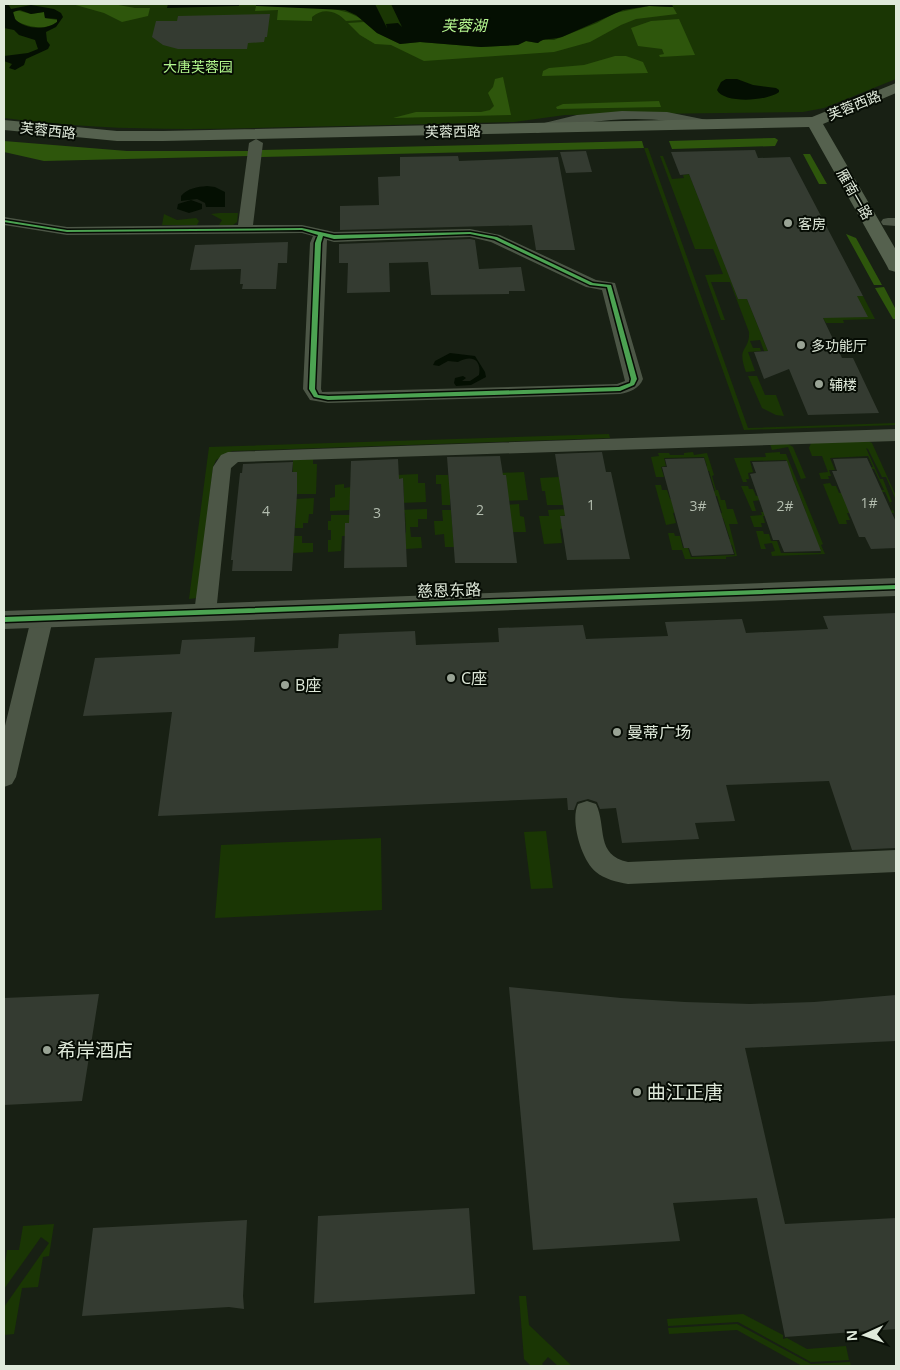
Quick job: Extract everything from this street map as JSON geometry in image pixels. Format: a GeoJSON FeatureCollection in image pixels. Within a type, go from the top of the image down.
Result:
{"type":"FeatureCollection","features":[{"type":"Feature","properties":{"kind":"main road","name":"芙蓉西路"},"geometry":{"type":"LineString","coordinates":[[4,125],[117,136],[162,136],[821,122],[896,88]]}},
{"type":"Feature","properties":{"kind":"main road","name":"芙蓉西路"},"geometry":{"type":"LineString","coordinates":[[4,133],[144,144],[256,143],[821,122],[896,97]]}},
{"type":"Feature","properties":{"kind":"main road","name":"雁南一路"},"geometry":{"type":"LineString","coordinates":[[821,122],[893,227]]}},
{"type":"Feature","properties":{"kind":"main road","name":"雁南一路"},"geometry":{"type":"LineString","coordinates":[[821,122],[896,266]]}},
{"type":"Feature","properties":{"kind":"street"},"geometry":{"type":"LineString","coordinates":[[246,230],[256,143]]}},
{"type":"Feature","properties":{"kind":"street"},"geometry":{"type":"LineString","coordinates":[[4,221],[70,231],[305,229],[334,237],[484,234],[592,284],[609,286],[634,379],[632,384],[620,389],[328,398],[316,396],[312,389],[318,245],[321,234]]}},
{"type":"Feature","properties":{"kind":"street"},"geometry":{"type":"LineString","coordinates":[[205,613],[222,467],[228,459],[234,456],[896,435]]}},
{"type":"Feature","properties":{"kind":"street","name":"慈恩东路"},"geometry":{"type":"LineString","coordinates":[[4,620],[896,587]]}},
{"type":"Feature","properties":{"kind":"street"},"geometry":{"type":"LineString","coordinates":[[4,777],[42,619]]}},
{"type":"Feature","properties":{"kind":"street"},"geometry":{"type":"LineString","coordinates":[[588,811],[593,848],[597,858],[615,872],[628,873],[896,861]]}},
{"type":"Feature","properties":{"kind":"green space","name":"大唐芙蓉园"},"geometry":{"type":"Polygon","coordinates":[[[4,4],[896,4],[896,79],[824,108],[803,112],[565,115],[514,122],[219,129],[75,125],[4,118],[4,4]]]}},
{"type":"Feature","properties":{"kind":"green space"},"geometry":{"type":"Polygon","coordinates":[[[72,4],[113,4],[135,8],[150,8],[148,16],[122,22],[104,13],[72,4]]]}},
{"type":"Feature","properties":{"kind":"green space"},"geometry":{"type":"Polygon","coordinates":[[[256,6],[327,8],[354,15],[362,20],[346,21],[334,13],[325,11],[312,17],[312,21],[277,20],[278,10],[255,11],[256,6]]]}},
{"type":"Feature","properties":{"kind":"green space"},"geometry":{"type":"Polygon","coordinates":[[[649,6],[673,7],[677,14],[636,19],[590,42],[554,52],[424,61],[391,45],[375,44],[360,35],[348,23],[364,22],[377,33],[400,44],[420,42],[481,47],[517,45],[526,41],[537,43],[543,40],[554,40],[597,23],[615,13],[649,6]]]}},
{"type":"Feature","properties":{"kind":"green space"},"geometry":{"type":"Polygon","coordinates":[[[16,10],[31,14],[44,12],[45,18],[57,20],[57,22],[42,27],[26,25],[16,21],[13,13],[16,10]]]}},
{"type":"Feature","properties":{"kind":"green space"},"geometry":{"type":"Polygon","coordinates":[[[679,19],[695,55],[660,57],[659,55],[664,54],[662,49],[638,46],[631,28],[651,21],[679,19]]]}},
{"type":"Feature","properties":{"kind":"green space"},"geometry":{"type":"Polygon","coordinates":[[[615,56],[626,56],[643,62],[648,73],[542,76],[543,71],[549,68],[584,65],[615,56]]]}},
{"type":"Feature","properties":{"kind":"green space"},"geometry":{"type":"Polygon","coordinates":[[[503,77],[511,115],[393,118],[416,112],[481,112],[490,110],[494,106],[488,93],[493,87],[495,79],[503,77]]]}},
{"type":"Feature","properties":{"kind":"green space"},"geometry":{"type":"Polygon","coordinates":[[[659,101],[661,107],[557,109],[556,107],[563,104],[659,101]]]}},
{"type":"Feature","properties":{"kind":"green space"},"geometry":{"type":"Polygon","coordinates":[[[775,138],[778,140],[775,146],[672,149],[669,141],[775,138]]]}},
{"type":"Feature","properties":{"kind":"green space"},"geometry":{"type":"Polygon","coordinates":[[[4,141],[127,151],[249,151],[248,156],[44,161],[4,152],[4,141]]]}},
{"type":"Feature","properties":{"kind":"green space"},"geometry":{"type":"Polygon","coordinates":[[[642,141],[644,148],[261,157],[262,150],[642,141]]]}},
{"type":"Feature","properties":{"kind":"green space"},"geometry":{"type":"Polygon","coordinates":[[[644,148],[648,148],[748,428],[896,423],[896,425],[744,430],[644,148]]]}},
{"type":"Feature","properties":{"kind":"green space"},"geometry":{"type":"Polygon","coordinates":[[[803,154],[810,154],[827,184],[819,184],[803,154]]]}},
{"type":"Feature","properties":{"kind":"green space"},"geometry":{"type":"Polygon","coordinates":[[[660,156],[663,156],[672,179],[684,178],[683,175],[689,174],[702,207],[743,206],[716,242],[738,299],[747,299],[768,351],[764,351],[760,340],[750,341],[753,348],[760,348],[761,351],[748,352],[755,371],[746,372],[743,363],[742,357],[748,343],[749,332],[730,282],[711,282],[725,320],[721,320],[705,275],[723,274],[713,249],[695,249],[660,156]]]}},
{"type":"Feature","properties":{"kind":"green space"},"geometry":{"type":"Polygon","coordinates":[[[238,213],[237,222],[233,225],[219,225],[222,220],[211,214],[238,213]]]}},
{"type":"Feature","properties":{"kind":"green space"},"geometry":{"type":"Polygon","coordinates":[[[164,214],[177,220],[196,218],[199,221],[197,225],[162,225],[164,214]]]}},
{"type":"Feature","properties":{"kind":"green space"},"geometry":{"type":"Polygon","coordinates":[[[846,234],[856,238],[882,285],[874,285],[846,234]]]}},
{"type":"Feature","properties":{"kind":"green space"},"geometry":{"type":"Polygon","coordinates":[[[884,287],[896,310],[896,319],[893,319],[875,288],[884,287]]]}},
{"type":"Feature","properties":{"kind":"green space"},"geometry":{"type":"Polygon","coordinates":[[[857,296],[863,296],[875,319],[843,320],[844,323],[826,323],[823,318],[857,296]]]}},
{"type":"Feature","properties":{"kind":"green space"},"geometry":{"type":"Polygon","coordinates":[[[748,376],[757,376],[765,395],[776,395],[784,416],[776,415],[762,408],[748,376]]]}},
{"type":"Feature","properties":{"kind":"green space"},"geometry":{"type":"Polygon","coordinates":[[[609,434],[610,438],[232,451],[216,460],[213,467],[197,598],[189,599],[209,447],[609,434]]]}},
{"type":"Feature","properties":{"kind":"green space"},"geometry":{"type":"Polygon","coordinates":[[[868,441],[872,443],[896,496],[896,500],[886,477],[882,477],[866,448],[880,479],[883,479],[896,517],[894,513],[889,513],[888,511],[893,510],[885,492],[880,492],[879,490],[884,490],[874,469],[869,469],[868,467],[873,467],[868,456],[830,458],[835,470],[829,470],[831,476],[828,476],[829,479],[821,479],[819,473],[828,472],[822,456],[812,456],[809,448],[811,443],[868,441]]]}},
{"type":"Feature","properties":{"kind":"green space"},"geometry":{"type":"Polygon","coordinates":[[[770,444],[788,444],[793,447],[806,478],[801,479],[788,447],[772,450],[770,444]]]}},
{"type":"Feature","properties":{"kind":"green space"},"geometry":{"type":"Polygon","coordinates":[[[693,452],[694,455],[707,453],[714,475],[712,476],[716,490],[718,490],[721,500],[725,500],[727,509],[733,509],[738,524],[729,524],[737,556],[726,557],[726,559],[685,559],[682,550],[672,550],[668,533],[680,536],[683,548],[688,548],[691,557],[735,555],[732,545],[726,545],[725,540],[730,539],[723,518],[718,518],[717,513],[722,513],[717,496],[711,496],[710,491],[715,491],[709,471],[704,471],[703,467],[707,466],[704,457],[664,458],[666,466],[661,467],[664,477],[656,477],[651,457],[659,456],[658,453],[684,455],[684,453],[693,452]]]}},
{"type":"Feature","properties":{"kind":"green space"},"geometry":{"type":"Polygon","coordinates":[[[780,452],[780,454],[786,454],[823,544],[821,545],[825,554],[772,556],[771,552],[775,551],[772,543],[764,544],[766,549],[761,549],[756,531],[763,531],[764,534],[769,534],[771,541],[777,541],[781,553],[821,553],[808,518],[803,518],[806,512],[800,497],[795,497],[798,491],[791,474],[786,473],[789,468],[786,460],[750,461],[753,472],[748,473],[749,479],[746,479],[747,482],[743,482],[734,458],[766,457],[765,453],[780,452]]]}},
{"type":"Feature","properties":{"kind":"green space"},"geometry":{"type":"Polygon","coordinates":[[[313,459],[313,464],[317,464],[316,494],[292,494],[293,460],[313,459]]]}},
{"type":"Feature","properties":{"kind":"green space"},"geometry":{"type":"Polygon","coordinates":[[[524,472],[528,500],[503,501],[499,473],[524,472]]]}},
{"type":"Feature","properties":{"kind":"green space"},"geometry":{"type":"Polygon","coordinates":[[[418,474],[418,483],[425,483],[426,502],[400,503],[404,499],[403,479],[397,479],[397,475],[418,474]]]}},
{"type":"Feature","properties":{"kind":"green space"},"geometry":{"type":"Polygon","coordinates":[[[436,475],[448,475],[449,481],[455,481],[457,499],[450,499],[450,505],[442,505],[441,484],[436,484],[436,475]]]}},
{"type":"Feature","properties":{"kind":"green space"},"geometry":{"type":"Polygon","coordinates":[[[559,477],[563,503],[568,505],[547,505],[545,491],[542,491],[540,478],[559,477]]]}},
{"type":"Feature","properties":{"kind":"green space"},"geometry":{"type":"Polygon","coordinates":[[[830,483],[832,486],[836,486],[839,493],[845,493],[853,513],[847,513],[850,520],[846,520],[847,524],[839,524],[823,484],[830,483]]]}},
{"type":"Feature","properties":{"kind":"green space"},"geometry":{"type":"Polygon","coordinates":[[[344,484],[344,488],[351,487],[354,498],[350,498],[349,510],[330,511],[330,498],[335,497],[335,485],[344,484]]]}},
{"type":"Feature","properties":{"kind":"green space"},"geometry":{"type":"Polygon","coordinates":[[[655,485],[661,485],[662,490],[667,490],[670,499],[675,499],[679,512],[673,513],[676,523],[666,525],[655,485]]]}},
{"type":"Feature","properties":{"kind":"green space"},"geometry":{"type":"Polygon","coordinates":[[[741,486],[748,486],[749,489],[753,489],[756,496],[761,496],[768,516],[763,516],[765,523],[761,523],[762,527],[754,527],[750,516],[762,515],[761,512],[765,512],[761,500],[753,501],[756,511],[752,511],[741,486]]]}},
{"type":"Feature","properties":{"kind":"green space"},"geometry":{"type":"Polygon","coordinates":[[[314,498],[313,514],[309,514],[308,523],[303,523],[303,528],[295,528],[296,499],[314,498]]]}},
{"type":"Feature","properties":{"kind":"green space"},"geometry":{"type":"Polygon","coordinates":[[[519,504],[520,516],[524,517],[526,532],[507,532],[504,505],[519,504]]]}},
{"type":"Feature","properties":{"kind":"green space"},"geometry":{"type":"Polygon","coordinates":[[[427,509],[427,519],[418,519],[418,527],[410,527],[411,537],[421,537],[422,548],[406,549],[406,544],[401,544],[406,532],[405,513],[400,510],[427,509]]]}},
{"type":"Feature","properties":{"kind":"green space"},"geometry":{"type":"Polygon","coordinates":[[[569,509],[570,515],[560,516],[562,525],[569,528],[560,529],[562,543],[544,544],[539,516],[549,516],[548,510],[569,509]]]}},
{"type":"Feature","properties":{"kind":"green space"},"geometry":{"type":"Polygon","coordinates":[[[442,510],[451,510],[454,547],[445,547],[444,534],[435,535],[434,521],[443,521],[442,510]]]}},
{"type":"Feature","properties":{"kind":"green space"},"geometry":{"type":"Polygon","coordinates":[[[331,515],[354,515],[354,523],[345,523],[345,533],[351,533],[351,536],[342,536],[341,551],[328,552],[328,540],[331,540],[331,530],[328,530],[328,521],[331,521],[331,515]]]}},
{"type":"Feature","properties":{"kind":"green space"},"geometry":{"type":"Polygon","coordinates":[[[293,536],[302,536],[302,543],[313,543],[313,552],[293,553],[293,536]]]}},
{"type":"Feature","properties":{"kind":"green space"},"geometry":{"type":"Polygon","coordinates":[[[546,831],[553,888],[531,889],[524,832],[546,831]]]}},
{"type":"Feature","properties":{"kind":"green space"},"geometry":{"type":"Polygon","coordinates":[[[381,838],[382,910],[215,918],[221,845],[381,838]]]}},
{"type":"Feature","properties":{"kind":"green space"},"geometry":{"type":"Polygon","coordinates":[[[54,1224],[49,1256],[43,1257],[38,1287],[22,1288],[14,1334],[4,1335],[4,1307],[49,1243],[41,1237],[4,1289],[7,1250],[19,1250],[23,1226],[54,1224]]]}},
{"type":"Feature","properties":{"kind":"green space"},"geometry":{"type":"Polygon","coordinates":[[[519,1296],[526,1296],[529,1325],[572,1366],[558,1366],[548,1357],[542,1364],[544,1366],[531,1366],[524,1359],[519,1296]]]}},
{"type":"Feature","properties":{"kind":"green space"},"geometry":{"type":"Polygon","coordinates":[[[743,1314],[783,1335],[783,1339],[787,1338],[807,1349],[846,1346],[849,1360],[811,1362],[738,1322],[668,1326],[667,1319],[743,1314]]]}},
{"type":"Feature","properties":{"kind":"green space"},"geometry":{"type":"Polygon","coordinates":[[[737,1324],[811,1364],[850,1362],[851,1366],[802,1366],[737,1330],[669,1334],[668,1328],[737,1324]]]}},
{"type":"Feature","properties":{"kind":"water"},"geometry":{"type":"Polygon","coordinates":[[[4,4],[8,4],[11,9],[31,5],[54,9],[61,13],[63,17],[56,27],[46,32],[47,41],[50,45],[48,49],[26,59],[24,65],[15,70],[9,68],[12,64],[4,61],[4,56],[28,53],[38,49],[35,40],[19,35],[14,30],[4,28],[4,4]],[[20,10],[13,12],[15,19],[29,27],[47,27],[57,22],[57,19],[45,18],[44,12],[31,14],[20,10]]]}},
{"type":"Feature","properties":{"kind":"water"},"geometry":{"type":"Polygon","coordinates":[[[168,4],[239,4],[239,6],[167,8],[168,4]]]}},
{"type":"Feature","properties":{"kind":"water","name":"芙蓉湖"},"geometry":{"type":"Polygon","coordinates":[[[256,4],[375,4],[387,28],[386,24],[398,23],[402,27],[391,4],[672,4],[673,7],[649,6],[623,10],[562,37],[543,40],[538,43],[526,41],[518,45],[481,47],[420,42],[400,44],[377,33],[356,15],[345,10],[256,6],[256,4]]]}},
{"type":"Feature","properties":{"kind":"water"},"geometry":{"type":"Polygon","coordinates":[[[726,79],[737,79],[753,85],[776,88],[779,92],[766,97],[746,100],[728,97],[717,90],[721,82],[726,79]]]}},
{"type":"Feature","properties":{"kind":"water"},"geometry":{"type":"Polygon","coordinates":[[[196,187],[215,187],[225,192],[225,207],[206,207],[205,203],[197,199],[181,201],[181,196],[187,191],[196,187]]]}},
{"type":"Feature","properties":{"kind":"water"},"geometry":{"type":"Polygon","coordinates":[[[191,200],[202,204],[202,209],[189,213],[177,209],[178,204],[191,200]]]}},
{"type":"Feature","properties":{"kind":"water"},"geometry":{"type":"Polygon","coordinates":[[[450,353],[475,356],[486,377],[471,385],[456,386],[454,383],[455,378],[463,376],[466,378],[462,381],[470,381],[479,375],[479,365],[474,359],[467,359],[458,362],[448,361],[439,366],[433,365],[435,361],[450,353]]]}},
{"type":"Feature","properties":{"kind":"building"},"geometry":{"type":"Polygon","coordinates":[[[270,14],[267,37],[265,37],[264,42],[248,43],[247,49],[178,49],[163,45],[152,37],[156,21],[177,21],[178,16],[270,14]]]}},
{"type":"Feature","properties":{"kind":"building"},"geometry":{"type":"Polygon","coordinates":[[[755,150],[758,158],[790,157],[863,296],[857,296],[868,317],[823,318],[842,358],[853,358],[879,413],[808,415],[789,369],[764,379],[754,352],[768,351],[747,299],[738,299],[689,174],[680,175],[671,152],[755,150]]]}},
{"type":"Feature","properties":{"kind":"building"},"geometry":{"type":"Polygon","coordinates":[[[586,151],[592,172],[566,173],[560,152],[586,151]]]}},
{"type":"Feature","properties":{"kind":"building"},"geometry":{"type":"Polygon","coordinates":[[[458,156],[459,161],[558,157],[575,250],[536,250],[532,225],[340,230],[340,206],[379,205],[378,177],[400,176],[400,157],[458,156]]]}},
{"type":"Feature","properties":{"kind":"building"},"geometry":{"type":"Polygon","coordinates":[[[475,240],[479,269],[521,267],[525,291],[509,291],[509,294],[431,295],[428,262],[389,263],[390,292],[347,293],[348,263],[339,263],[339,244],[475,240]]]}},
{"type":"Feature","properties":{"kind":"building"},"geometry":{"type":"Polygon","coordinates":[[[288,242],[287,263],[278,263],[276,289],[242,289],[243,284],[240,284],[241,269],[190,270],[195,245],[288,242]]]}},
{"type":"Feature","properties":{"kind":"building"},"geometry":{"type":"Polygon","coordinates":[[[602,452],[606,472],[611,472],[630,559],[567,560],[560,516],[565,516],[555,454],[602,452]]]}},
{"type":"Feature","properties":{"kind":"building"},"geometry":{"type":"Polygon","coordinates":[[[500,456],[503,475],[506,475],[517,563],[455,563],[447,457],[500,456]]]}},
{"type":"Feature","properties":{"kind":"building"},"geometry":{"type":"Polygon","coordinates":[[[704,458],[734,554],[692,556],[689,548],[684,548],[662,467],[667,467],[665,459],[704,458]]]}},
{"type":"Feature","properties":{"kind":"building"},"geometry":{"type":"Polygon","coordinates":[[[867,458],[896,522],[896,548],[871,549],[865,537],[859,537],[832,471],[837,471],[833,459],[867,458]]]}},
{"type":"Feature","properties":{"kind":"building"},"geometry":{"type":"Polygon","coordinates":[[[398,459],[399,479],[403,478],[407,567],[344,568],[345,523],[349,523],[351,461],[398,459]]]}},
{"type":"Feature","properties":{"kind":"building"},"geometry":{"type":"Polygon","coordinates":[[[787,461],[821,551],[784,552],[779,540],[773,540],[750,474],[756,473],[752,462],[787,461]]]}},
{"type":"Feature","properties":{"kind":"building"},"geometry":{"type":"Polygon","coordinates":[[[293,462],[292,472],[297,472],[297,494],[292,571],[232,571],[233,560],[231,560],[240,473],[242,473],[243,464],[293,462]]]}},
{"type":"Feature","properties":{"kind":"building","name":"曼蒂广场"},"geometry":{"type":"Polygon","coordinates":[[[896,613],[896,848],[852,850],[829,781],[726,785],[735,821],[695,823],[699,839],[622,843],[616,808],[600,809],[597,802],[588,799],[577,802],[574,810],[568,810],[567,798],[158,816],[172,712],[83,716],[95,658],[180,654],[182,640],[255,637],[254,652],[338,648],[339,634],[415,631],[416,645],[499,642],[498,628],[583,625],[586,639],[668,636],[665,622],[742,619],[746,633],[828,629],[823,616],[896,613]]]}},
{"type":"Feature","properties":{"kind":"building","name":"曲江正唐"},"geometry":{"type":"Polygon","coordinates":[[[509,987],[621,998],[750,1004],[814,1002],[896,995],[896,1041],[745,1048],[785,1224],[896,1218],[896,1329],[785,1337],[757,1198],[673,1203],[680,1241],[533,1250],[509,987]]]}},
{"type":"Feature","properties":{"kind":"building","name":"希岸酒店"},"geometry":{"type":"Polygon","coordinates":[[[99,994],[82,1101],[4,1105],[4,998],[99,994]]]}},
{"type":"Feature","properties":{"kind":"building"},"geometry":{"type":"Polygon","coordinates":[[[469,1208],[475,1294],[314,1303],[318,1216],[469,1208]]]}},
{"type":"Feature","properties":{"kind":"building"},"geometry":{"type":"Polygon","coordinates":[[[247,1220],[244,1309],[229,1307],[82,1316],[93,1228],[247,1220]]]}},
{"type":"Feature","properties":{"kind":"cycle path"},"geometry":{"type":"LineString","coordinates":[[4,221],[67,231],[302,229],[334,237],[470,233],[495,238],[592,284],[609,286],[634,379],[632,384],[620,389],[328,398],[316,396],[312,389],[318,243],[321,233]]}},
{"type":"Feature","properties":{"kind":"cycle path"},"geometry":{"type":"LineString","coordinates":[[4,620],[896,587]]}},
{"type":"Feature","properties":{"kind":"place","name":"客房"},"geometry":{"type":"Point","coordinates":[788,223]}},
{"type":"Feature","properties":{"kind":"place","name":"多功能厅"},"geometry":{"type":"Point","coordinates":[801,345]}},
{"type":"Feature","properties":{"kind":"place","name":"辅楼"},"geometry":{"type":"Point","coordinates":[819,384]}},
{"type":"Feature","properties":{"kind":"place","name":"C座"},"geometry":{"type":"Point","coordinates":[451,678]}},
{"type":"Feature","properties":{"kind":"place","name":"B座"},"geometry":{"type":"Point","coordinates":[285,685]}},
{"type":"Feature","properties":{"kind":"place","name":"曼蒂广场"},"geometry":{"type":"Point","coordinates":[617,732]}},
{"type":"Feature","properties":{"kind":"place","name":"希岸酒店"},"geometry":{"type":"Point","coordinates":[47,1050]}},
{"type":"Feature","properties":{"kind":"place","name":"曲江正唐"},"geometry":{"type":"Point","coordinates":[637,1092]}}]}
